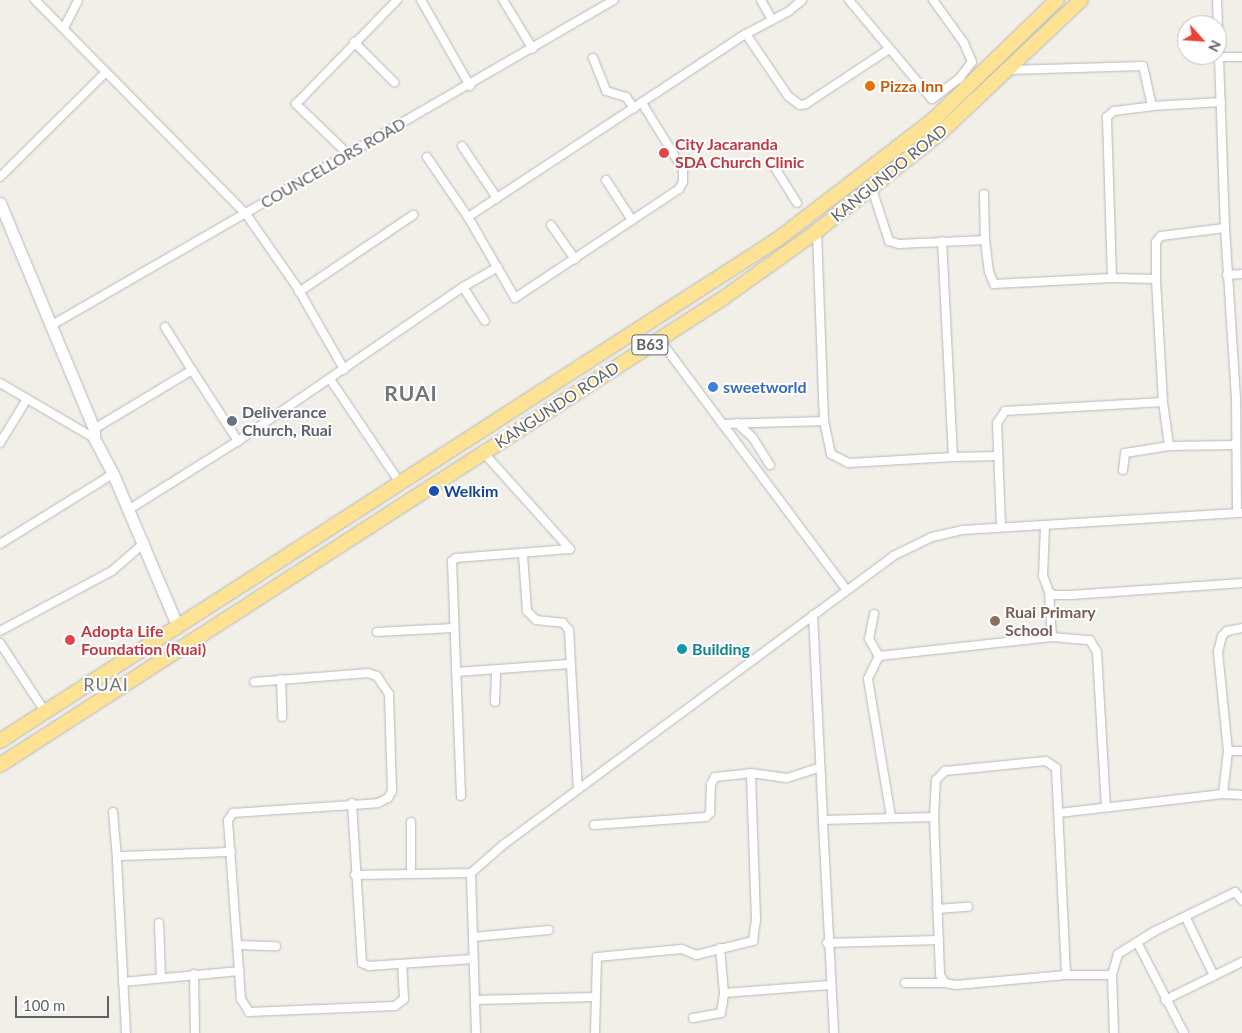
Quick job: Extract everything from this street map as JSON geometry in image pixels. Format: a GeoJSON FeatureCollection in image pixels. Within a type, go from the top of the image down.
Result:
{"type":"FeatureCollection","features":[{"type":"Feature","properties":{"kind":"highway","name":"KANGUNDO ROAD"},"geometry":{"type":"LineString","coordinates":[[0,741],[778,238],[932,121],[1022,37],[1057,0]]}},
{"type":"Feature","properties":{"kind":"highway","name":"KANGUNDO ROAD"},"geometry":{"type":"LineString","coordinates":[[0,765],[659,339],[817,231],[872,189],[972,106],[1080,0]]}},
{"type":"Feature","properties":{"kind":"highway"},"geometry":{"type":"LineString","coordinates":[[1022,37],[1034,46]]}},
{"type":"Feature","properties":{"kind":"highway"},"geometry":{"type":"LineString","coordinates":[[962,93],[972,106]]}},
{"type":"Feature","properties":{"kind":"highway"},"geometry":{"type":"LineString","coordinates":[[932,121],[942,132]]}},
{"type":"Feature","properties":{"kind":"street"},"geometry":{"type":"LineString","coordinates":[[35,0],[246,214],[299,292],[344,370]]}},
{"type":"Feature","properties":{"kind":"street"},"geometry":{"type":"LineString","coordinates":[[64,28],[78,0]]}},
{"type":"Feature","properties":{"kind":"street"},"geometry":{"type":"LineString","coordinates":[[349,155],[296,104],[354,42],[397,0]]}},
{"type":"Feature","properties":{"kind":"street"},"geometry":{"type":"LineString","coordinates":[[421,0],[470,86]]}},
{"type":"Feature","properties":{"kind":"street"},"geometry":{"type":"LineString","coordinates":[[503,0],[533,49]]}},
{"type":"Feature","properties":{"kind":"street","name":"COUNCELLORS ROAD"},"geometry":{"type":"LineString","coordinates":[[52,325],[470,86],[614,0]]}},
{"type":"Feature","properties":{"kind":"street"},"geometry":{"type":"LineString","coordinates":[[761,0],[772,20]]}},
{"type":"Feature","properties":{"kind":"street"},"geometry":{"type":"LineString","coordinates":[[468,217],[746,34],[772,20],[802,0]]}},
{"type":"Feature","properties":{"kind":"street"},"geometry":{"type":"LineString","coordinates":[[849,0],[932,99],[959,79],[972,62]]}},
{"type":"Feature","properties":{"kind":"street"},"geometry":{"type":"LineString","coordinates":[[1217,0],[1218,15]]}},
{"type":"Feature","properties":{"kind":"street"},"geometry":{"type":"LineString","coordinates":[[936,1],[964,43],[972,62],[983,73]]}},
{"type":"Feature","properties":{"kind":"street"},"geometry":{"type":"LineString","coordinates":[[746,34],[788,96],[800,105],[806,104],[889,49]]}},
{"type":"Feature","properties":{"kind":"street"},"geometry":{"type":"LineString","coordinates":[[354,42],[394,82]]}},
{"type":"Feature","properties":{"kind":"street"},"geometry":{"type":"LineString","coordinates":[[1227,58],[1242,57]]}},
{"type":"Feature","properties":{"kind":"street"},"geometry":{"type":"LineString","coordinates":[[593,58],[606,91],[623,96],[634,108]]}},
{"type":"Feature","properties":{"kind":"street"},"geometry":{"type":"LineString","coordinates":[[355,875],[471,873],[484,860],[813,615],[845,588],[893,556],[932,537],[1002,526],[1240,513],[1236,445],[1239,398],[1224,228],[1220,65]]}},
{"type":"Feature","properties":{"kind":"street"},"geometry":{"type":"LineString","coordinates":[[1010,70],[1143,66],[1152,106]]}},
{"type":"Feature","properties":{"kind":"street"},"geometry":{"type":"LineString","coordinates":[[0,177],[105,73]]}},
{"type":"Feature","properties":{"kind":"street"},"geometry":{"type":"LineString","coordinates":[[1112,278],[1106,119],[1114,111],[1152,106],[1221,102]]}},
{"type":"Feature","properties":{"kind":"street"},"geometry":{"type":"LineString","coordinates":[[427,157],[468,217],[515,298],[679,189],[684,176],[642,103]]}},
{"type":"Feature","properties":{"kind":"street"},"geometry":{"type":"LineString","coordinates":[[462,146],[497,198]]}},
{"type":"Feature","properties":{"kind":"street"},"geometry":{"type":"LineString","coordinates":[[772,164],[796,203]]}},
{"type":"Feature","properties":{"kind":"street"},"geometry":{"type":"LineString","coordinates":[[606,180],[632,220]]}},
{"type":"Feature","properties":{"kind":"street"},"geometry":{"type":"LineString","coordinates":[[872,189],[889,241],[899,244],[985,240]]}},
{"type":"Feature","properties":{"kind":"street"},"geometry":{"type":"LineString","coordinates":[[984,194],[985,240],[990,279],[999,286],[1112,278],[1156,279]]}},
{"type":"Feature","properties":{"kind":"street"},"geometry":{"type":"LineString","coordinates":[[0,203],[52,325],[94,434],[114,474],[178,627]]}},
{"type":"Feature","properties":{"kind":"street"},"geometry":{"type":"LineString","coordinates":[[299,292],[413,215]]}},
{"type":"Feature","properties":{"kind":"street"},"geometry":{"type":"LineString","coordinates":[[551,225],[575,259]]}},
{"type":"Feature","properties":{"kind":"street"},"geometry":{"type":"LineString","coordinates":[[1169,446],[1163,402],[1156,279],[1156,242],[1161,236],[1224,228]]}},
{"type":"Feature","properties":{"kind":"street"},"geometry":{"type":"LineString","coordinates":[[817,231],[824,421],[831,454],[843,462],[998,456]]}},
{"type":"Feature","properties":{"kind":"street"},"geometry":{"type":"LineString","coordinates":[[942,241],[953,457]]}},
{"type":"Feature","properties":{"kind":"street"},"geometry":{"type":"LineString","coordinates":[[128,510],[238,441],[463,287],[498,267]]}},
{"type":"Feature","properties":{"kind":"street"},"geometry":{"type":"LineString","coordinates":[[1227,275],[1242,274]]}},
{"type":"Feature","properties":{"kind":"street"},"geometry":{"type":"LineString","coordinates":[[463,287],[485,321]]}},
{"type":"Feature","properties":{"kind":"street"},"geometry":{"type":"LineString","coordinates":[[165,327],[238,441]]}},
{"type":"Feature","properties":{"kind":"street"},"geometry":{"type":"LineString","coordinates":[[659,339],[845,588]]}},
{"type":"Feature","properties":{"kind":"street"},"geometry":{"type":"LineString","coordinates":[[94,434],[192,370]]}},
{"type":"Feature","properties":{"kind":"street"},"geometry":{"type":"LineString","coordinates":[[330,379],[396,477]]}},
{"type":"Feature","properties":{"kind":"street"},"geometry":{"type":"LineString","coordinates":[[0,383],[94,434]]}},
{"type":"Feature","properties":{"kind":"street"},"geometry":{"type":"LineString","coordinates":[[0,443],[27,399]]}},
{"type":"Feature","properties":{"kind":"street"},"geometry":{"type":"LineString","coordinates":[[1002,526],[997,424],[1005,411],[1163,402]]}},
{"type":"Feature","properties":{"kind":"street"},"geometry":{"type":"LineString","coordinates":[[722,424],[824,421]]}},
{"type":"Feature","properties":{"kind":"street"},"geometry":{"type":"LineString","coordinates":[[736,423],[753,438],[770,465]]}},
{"type":"Feature","properties":{"kind":"street"},"geometry":{"type":"LineString","coordinates":[[1123,470],[1125,453],[1169,446],[1236,445]]}},
{"type":"Feature","properties":{"kind":"street"},"geometry":{"type":"LineString","coordinates":[[461,796],[453,628],[453,560],[523,555],[570,549],[483,452]]}},
{"type":"Feature","properties":{"kind":"street"},"geometry":{"type":"LineString","coordinates":[[0,544],[114,474]]}},
{"type":"Feature","properties":{"kind":"street"},"geometry":{"type":"LineString","coordinates":[[1045,525],[1042,576],[1049,592],[1052,637]]}},
{"type":"Feature","properties":{"kind":"street"},"geometry":{"type":"LineString","coordinates":[[0,631],[112,572],[144,543]]}},
{"type":"Feature","properties":{"kind":"street"},"geometry":{"type":"LineString","coordinates":[[523,555],[528,611],[536,620],[566,625],[578,789]]}},
{"type":"Feature","properties":{"kind":"street"},"geometry":{"type":"LineString","coordinates":[[1049,592],[1072,595],[1242,583]]}},
{"type":"Feature","properties":{"kind":"street"},"geometry":{"type":"LineString","coordinates":[[874,614],[869,638],[879,656]]}},
{"type":"Feature","properties":{"kind":"street"},"geometry":{"type":"LineString","coordinates":[[813,615],[827,944],[834,1033]]}},
{"type":"Feature","properties":{"kind":"street"},"geometry":{"type":"LineString","coordinates":[[378,632],[453,628]]}},
{"type":"Feature","properties":{"kind":"street"},"geometry":{"type":"LineString","coordinates":[[1223,794],[1228,751],[1218,652],[1222,636],[1227,630],[1242,628]]}},
{"type":"Feature","properties":{"kind":"street"},"geometry":{"type":"LineString","coordinates":[[879,656],[1052,637],[1086,638],[1094,644],[1097,652],[1106,806]]}},
{"type":"Feature","properties":{"kind":"street"},"geometry":{"type":"LineString","coordinates":[[0,643],[46,713]]}},
{"type":"Feature","properties":{"kind":"street"},"geometry":{"type":"LineString","coordinates":[[879,656],[868,679],[891,817]]}},
{"type":"Feature","properties":{"kind":"street"},"geometry":{"type":"LineString","coordinates":[[456,672],[570,664]]}},
{"type":"Feature","properties":{"kind":"street"},"geometry":{"type":"LineString","coordinates":[[496,670],[496,702]]}},
{"type":"Feature","properties":{"kind":"street"},"geometry":{"type":"LineString","coordinates":[[254,682],[368,673],[385,684],[389,694],[392,738],[392,791],[384,801],[233,813],[228,820],[242,999],[249,1012],[395,1006],[404,999],[402,964]]}},
{"type":"Feature","properties":{"kind":"street"},"geometry":{"type":"LineString","coordinates":[[281,680],[282,717]]}},
{"type":"Feature","properties":{"kind":"street"},"geometry":{"type":"LineString","coordinates":[[1228,751],[1242,751]]}},
{"type":"Feature","properties":{"kind":"street"},"geometry":{"type":"LineString","coordinates":[[945,982],[940,975],[938,940],[934,817],[936,780],[942,772],[1046,761],[1056,768],[1066,975]]}},
{"type":"Feature","properties":{"kind":"street"},"geometry":{"type":"LineString","coordinates":[[594,825],[706,817],[710,813],[711,784],[715,777],[751,773],[787,778],[820,767]]}},
{"type":"Feature","properties":{"kind":"street"},"geometry":{"type":"LineString","coordinates":[[594,1033],[597,957],[682,949],[696,955],[753,941],[756,930],[751,773]]}},
{"type":"Feature","properties":{"kind":"street"},"geometry":{"type":"LineString","coordinates":[[1059,813],[1106,806],[1223,794],[1242,796]]}},
{"type":"Feature","properties":{"kind":"street"},"geometry":{"type":"LineString","coordinates":[[352,803],[360,960],[369,966],[473,959]]}},
{"type":"Feature","properties":{"kind":"street"},"geometry":{"type":"LineString","coordinates":[[113,812],[126,1033]]}},
{"type":"Feature","properties":{"kind":"street"},"geometry":{"type":"LineString","coordinates":[[823,820],[934,817]]}},
{"type":"Feature","properties":{"kind":"street"},"geometry":{"type":"LineString","coordinates":[[411,822],[411,874]]}},
{"type":"Feature","properties":{"kind":"street"},"geometry":{"type":"LineString","coordinates":[[117,859],[120,856],[231,852]]}},
{"type":"Feature","properties":{"kind":"street"},"geometry":{"type":"LineString","coordinates":[[471,873],[476,1033]]}},
{"type":"Feature","properties":{"kind":"street"},"geometry":{"type":"LineString","coordinates":[[1114,1033],[1112,975],[1118,954],[1137,942],[1235,892],[1242,900]]}},
{"type":"Feature","properties":{"kind":"street"},"geometry":{"type":"LineString","coordinates":[[937,909],[968,907]]}},
{"type":"Feature","properties":{"kind":"street"},"geometry":{"type":"LineString","coordinates":[[1186,918],[1214,976]]}},
{"type":"Feature","properties":{"kind":"street"},"geometry":{"type":"LineString","coordinates":[[159,923],[161,976]]}},
{"type":"Feature","properties":{"kind":"street"},"geometry":{"type":"LineString","coordinates":[[473,937],[549,930]]}},
{"type":"Feature","properties":{"kind":"street"},"geometry":{"type":"LineString","coordinates":[[827,944],[938,940]]}},
{"type":"Feature","properties":{"kind":"street"},"geometry":{"type":"LineString","coordinates":[[1137,942],[1165,1000],[1184,1033]]}},
{"type":"Feature","properties":{"kind":"street"},"geometry":{"type":"LineString","coordinates":[[238,945],[276,946]]}},
{"type":"Feature","properties":{"kind":"street"},"geometry":{"type":"LineString","coordinates":[[693,1018],[721,1013],[724,993],[720,948]]}},
{"type":"Feature","properties":{"kind":"street"},"geometry":{"type":"LineString","coordinates":[[1165,1000],[1242,962]]}},
{"type":"Feature","properties":{"kind":"street"},"geometry":{"type":"LineString","coordinates":[[123,982],[161,976],[239,971]]}},
{"type":"Feature","properties":{"kind":"street"},"geometry":{"type":"LineString","coordinates":[[194,974],[195,1033]]}},
{"type":"Feature","properties":{"kind":"street"},"geometry":{"type":"LineString","coordinates":[[905,983],[945,982],[956,985],[1066,975],[1112,975]]}},
{"type":"Feature","properties":{"kind":"street"},"geometry":{"type":"LineString","coordinates":[[724,993],[830,985]]}},
{"type":"Feature","properties":{"kind":"street"},"geometry":{"type":"LineString","coordinates":[[476,1000],[594,998]]}},
{"type":"Feature","properties":{"kind":"place","name":"Pizza Inn"},"geometry":{"type":"Point","coordinates":[870,86]}},
{"type":"Feature","properties":{"kind":"place","name":"City Jacaranda SDA Church Clinic"},"geometry":{"type":"Point","coordinates":[664,153]}},
{"type":"Feature","properties":{"kind":"place","name":"sweetworld"},"geometry":{"type":"Point","coordinates":[713,387]}},
{"type":"Feature","properties":{"kind":"place","name":"Deliverance Church, Ruai"},"geometry":{"type":"Point","coordinates":[232,421]}},
{"type":"Feature","properties":{"kind":"place","name":"Welkim"},"geometry":{"type":"Point","coordinates":[434,491]}},
{"type":"Feature","properties":{"kind":"place","name":"Ruai Primary School"},"geometry":{"type":"Point","coordinates":[995,621]}},
{"type":"Feature","properties":{"kind":"place","name":"Adopta Life Foundation (Ruai)"},"geometry":{"type":"Point","coordinates":[70,640]}},
{"type":"Feature","properties":{"kind":"place","name":"Building"},"geometry":{"type":"Point","coordinates":[682,649]}},
{"type":"Feature","properties":{"kind":"district","name":"RUAI"},"geometry":{"type":"Point","coordinates":[411,393]}},
{"type":"Feature","properties":{"kind":"district","name":"RUAI"},"geometry":{"type":"Point","coordinates":[106,684]}}]}
